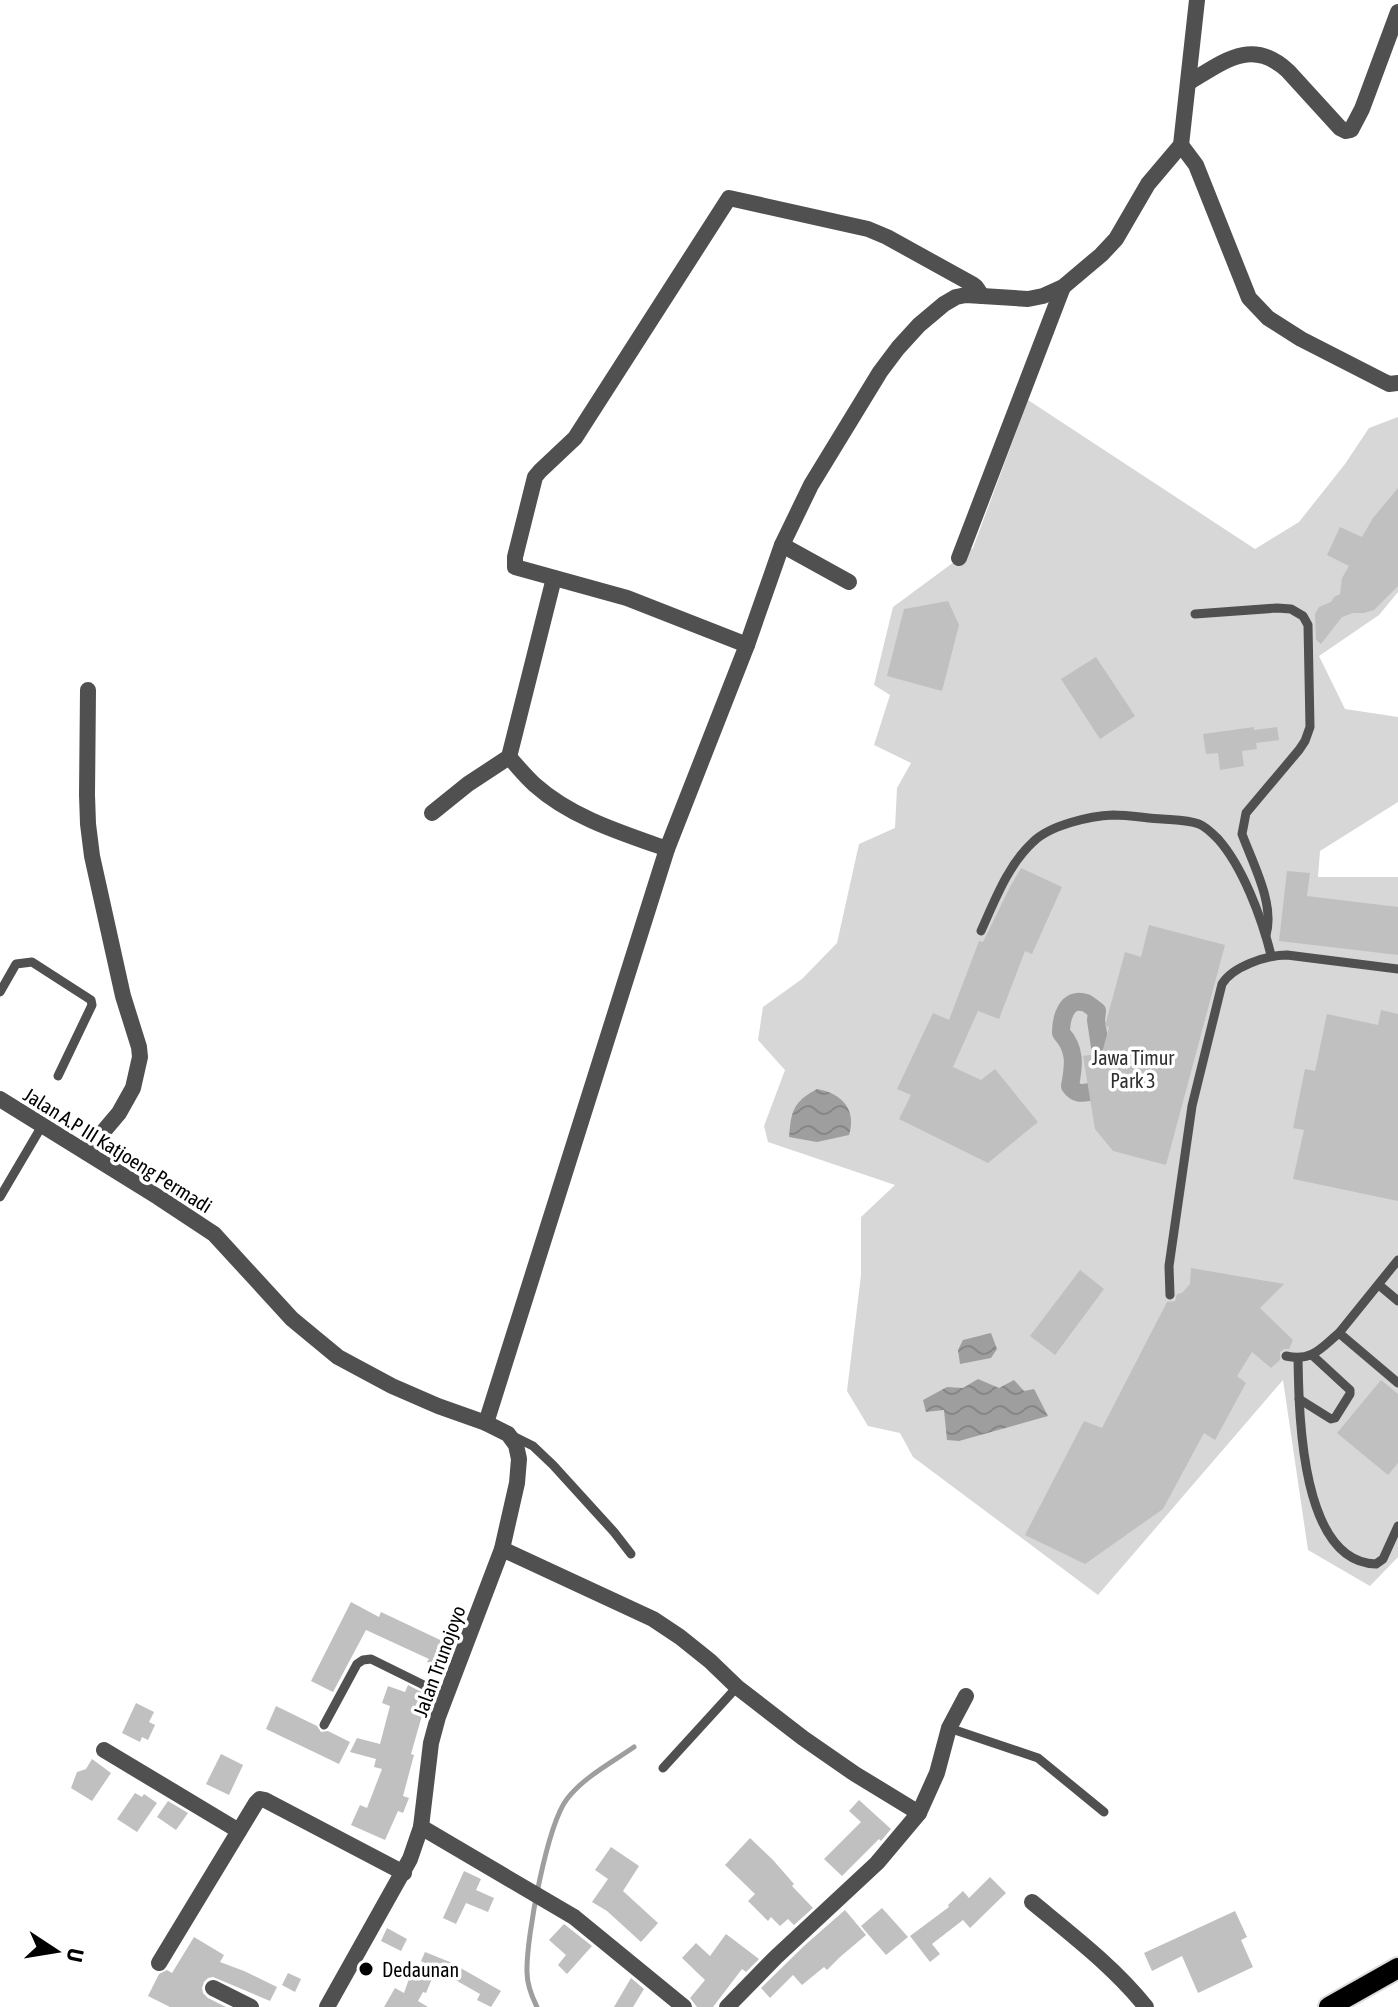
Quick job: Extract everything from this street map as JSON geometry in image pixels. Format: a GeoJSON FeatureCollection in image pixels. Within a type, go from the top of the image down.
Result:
{"type":"FeatureCollection","features":[{"type":"Feature","properties":{"kind":"main road"},"geometry":{"type":"LineString","coordinates":[[1329,2007],[1398,1968]]}},
{"type":"Feature","properties":{"kind":"street"},"geometry":{"type":"LineString","coordinates":[[508,1434],[486,1423],[667,849],[747,645],[782,545],[811,485],[880,372],[919,325],[956,297],[1028,299],[1043,296],[1063,287],[1116,239],[1148,184],[1181,145],[1197,0]]}},
{"type":"Feature","properties":{"kind":"street"},"geometry":{"type":"LineString","coordinates":[[1188,83],[1237,57],[1264,54],[1279,62],[1340,128],[1351,130],[1362,109],[1398,12]]}},
{"type":"Feature","properties":{"kind":"street"},"geometry":{"type":"LineString","coordinates":[[1181,145],[1196,165],[1249,298],[1268,318],[1301,339],[1389,384],[1398,383]]}},
{"type":"Feature","properties":{"kind":"street"},"geometry":{"type":"LineString","coordinates":[[747,645],[627,598],[518,569],[514,564],[535,477],[575,438],[729,198],[868,229],[972,284],[982,296]]}},
{"type":"Feature","properties":{"kind":"street"},"geometry":{"type":"LineString","coordinates":[[959,558],[1063,287]]}},
{"type":"Feature","properties":{"kind":"street"},"geometry":{"type":"LineString","coordinates":[[782,545],[849,582]]}},
{"type":"Feature","properties":{"kind":"street"},"geometry":{"type":"LineString","coordinates":[[432,813],[509,757],[554,578]]}},
{"type":"Feature","properties":{"kind":"street"},"geometry":{"type":"LineString","coordinates":[[86,1152],[119,1113],[133,1088],[140,1057],[92,856],[88,824],[88,690]]}},
{"type":"Feature","properties":{"kind":"street"},"geometry":{"type":"LineString","coordinates":[[509,757],[555,801],[617,832],[667,849]]}},
{"type":"Feature","properties":{"kind":"street","name":"Jalan A.P III Katjoeng Permadi"},"geometry":{"type":"LineString","coordinates":[[0,1099],[214,1234],[292,1319],[338,1357],[392,1386],[486,1423]]}},
{"type":"Feature","properties":{"kind":"street","name":"Jalan Trunojoyo"},"geometry":{"type":"LineString","coordinates":[[327,2007],[404,1873],[421,1827],[431,1743],[502,1549],[517,1483],[519,1459],[516,1445],[508,1434]]}},
{"type":"Feature","properties":{"kind":"street"},"geometry":{"type":"LineString","coordinates":[[502,1549],[653,1619],[680,1637],[737,1687],[811,1744],[919,1813]]}},
{"type":"Feature","properties":{"kind":"street"},"geometry":{"type":"LineString","coordinates":[[727,2007],[877,1863],[919,1813],[937,1773],[949,1728],[966,1696]]}},
{"type":"Feature","properties":{"kind":"street"},"geometry":{"type":"LineString","coordinates":[[104,1750],[239,1831]]}},
{"type":"Feature","properties":{"kind":"street"},"geometry":{"type":"LineString","coordinates":[[159,1963],[260,1799],[404,1873]]}},
{"type":"Feature","properties":{"kind":"street"},"geometry":{"type":"LineString","coordinates":[[421,1827],[574,1917],[684,2007]]}},
{"type":"Feature","properties":{"kind":"street"},"geometry":{"type":"LineString","coordinates":[[1032,1902],[1082,1943],[1146,2007]]}},
{"type":"Feature","properties":{"kind":"street"},"geometry":{"type":"LineString","coordinates":[[213,1988],[251,2007]]}},
{"type":"Feature","properties":{"kind":"lane"},"geometry":{"type":"LineString","coordinates":[[1195,614],[1291,609],[1303,616],[1308,625],[1310,727],[1299,750],[1246,813],[1243,822],[1242,834],[1268,905],[1270,918],[1266,935]]}},
{"type":"Feature","properties":{"kind":"lane"},"geometry":{"type":"LineString","coordinates":[[981,931],[1018,857],[1035,839],[1054,829],[1113,815],[1200,824],[1218,839],[1249,892],[1271,955]]}},
{"type":"Feature","properties":{"kind":"lane"},"geometry":{"type":"LineString","coordinates":[[1170,1295],[1169,1266],[1192,1106],[1222,984],[1227,975],[1271,955],[1398,969]]}},
{"type":"Feature","properties":{"kind":"lane"},"geometry":{"type":"LineString","coordinates":[[0,992],[16,964],[23,961],[32,962],[91,1000],[92,1005],[58,1076]]}},
{"type":"Feature","properties":{"kind":"lane"},"geometry":{"type":"LineString","coordinates":[[0,1197],[43,1124]]}},
{"type":"Feature","properties":{"kind":"lane"},"geometry":{"type":"LineString","coordinates":[[1286,1356],[1298,1358],[1312,1355],[1339,1333],[1398,1260]]}},
{"type":"Feature","properties":{"kind":"lane"},"geometry":{"type":"LineString","coordinates":[[1379,1285],[1398,1301]]}},
{"type":"Feature","properties":{"kind":"lane"},"geometry":{"type":"LineString","coordinates":[[1339,1333],[1398,1383]]}},
{"type":"Feature","properties":{"kind":"lane"},"geometry":{"type":"LineString","coordinates":[[1299,1399],[1331,1419],[1335,1418],[1350,1394],[1350,1390],[1312,1355]]}},
{"type":"Feature","properties":{"kind":"lane"},"geometry":{"type":"LineString","coordinates":[[1298,1358],[1303,1451],[1317,1506],[1328,1534],[1341,1550],[1356,1561],[1376,1564],[1383,1559],[1398,1526]]}},
{"type":"Feature","properties":{"kind":"lane"},"geometry":{"type":"LineString","coordinates":[[508,1434],[533,1446],[543,1455],[631,1554]]}},
{"type":"Feature","properties":{"kind":"lane"},"geometry":{"type":"LineString","coordinates":[[324,1725],[357,1664],[363,1660],[371,1659],[446,1696]]}},
{"type":"Feature","properties":{"kind":"lane"},"geometry":{"type":"LineString","coordinates":[[663,1768],[737,1687]]}},
{"type":"Feature","properties":{"kind":"lane"},"geometry":{"type":"LineString","coordinates":[[949,1728],[1038,1758],[1104,1812]]}},
{"type":"Feature","properties":{"kind":"green space","name":"Jawa Timur Park 3"},"geometry":{"type":"Polygon","coordinates":[[[1028,400],[1255,549],[1299,522],[1369,428],[1398,417],[1398,592],[1379,615],[1319,656],[1345,709],[1398,717],[1398,802],[1320,851],[1318,877],[1398,877],[1398,1557],[1370,1586],[1308,1550],[1283,1380],[1098,1595],[913,1457],[900,1433],[868,1426],[847,1391],[861,1275],[861,1217],[895,1185],[768,1142],[764,1126],[785,1070],[758,1040],[763,1007],[802,979],[837,943],[859,844],[895,828],[897,788],[911,763],[874,745],[890,695],[874,685],[893,607],[973,548],[1028,400]]]}},
{"type":"Feature","properties":{"kind":"water"},"geometry":{"type":"Polygon","coordinates":[[[817,1089],[833,1094],[845,1104],[851,1117],[849,1135],[817,1142],[789,1137],[795,1108],[817,1089]]]}},
{"type":"Feature","properties":{"kind":"water"},"geometry":{"type":"Polygon","coordinates":[[[991,1333],[997,1349],[991,1358],[960,1364],[958,1350],[963,1340],[991,1333]]]}},
{"type":"Feature","properties":{"kind":"water"},"geometry":{"type":"Polygon","coordinates":[[[978,1379],[999,1388],[1014,1380],[1024,1391],[1034,1389],[1048,1416],[959,1441],[947,1440],[944,1410],[926,1412],[923,1400],[947,1387],[963,1388],[978,1379]]]}},
{"type":"Feature","properties":{"kind":"building"},"geometry":{"type":"Polygon","coordinates":[[[1398,488],[1398,586],[1374,610],[1342,617],[1321,644],[1316,640],[1315,614],[1319,607],[1340,594],[1342,578],[1349,566],[1327,555],[1340,527],[1362,537],[1398,488]]]}},
{"type":"Feature","properties":{"kind":"building"},"geometry":{"type":"Polygon","coordinates":[[[948,601],[959,625],[942,691],[887,676],[904,609],[948,601]]]}},
{"type":"Feature","properties":{"kind":"building"},"geometry":{"type":"Polygon","coordinates":[[[1096,657],[1135,716],[1100,739],[1061,679],[1096,657]]]}},
{"type":"Feature","properties":{"kind":"building"},"geometry":{"type":"Polygon","coordinates":[[[1254,727],[1254,730],[1277,727],[1279,740],[1256,743],[1257,749],[1242,751],[1244,766],[1220,770],[1218,753],[1206,754],[1203,734],[1254,727]]]}},
{"type":"Feature","properties":{"kind":"building"},"geometry":{"type":"Polygon","coordinates":[[[1021,868],[1062,887],[1032,954],[1025,951],[999,1019],[978,1011],[953,1067],[981,1080],[995,1069],[1038,1122],[988,1163],[899,1119],[911,1095],[897,1089],[933,1013],[949,1020],[979,941],[983,942],[1021,868]]]}},
{"type":"Feature","properties":{"kind":"building"},"geometry":{"type":"Polygon","coordinates":[[[1287,871],[1310,873],[1307,896],[1398,907],[1398,955],[1279,941],[1287,871]]]}},
{"type":"Feature","properties":{"kind":"building"},"geometry":{"type":"Polygon","coordinates":[[[1149,925],[1225,945],[1166,1165],[1113,1151],[1095,1129],[1083,1056],[1102,1053],[1109,1027],[1105,1026],[1125,952],[1141,957],[1149,925]]]}},
{"type":"Feature","properties":{"kind":"building"},"geometry":{"type":"Polygon","coordinates":[[[1381,1010],[1398,1014],[1398,1201],[1293,1179],[1304,1130],[1293,1128],[1305,1069],[1315,1071],[1327,1014],[1378,1025],[1381,1010]]]}},
{"type":"Feature","properties":{"kind":"building"},"geometry":{"type":"Polygon","coordinates":[[[1191,1268],[1284,1284],[1260,1308],[1293,1340],[1289,1349],[1280,1352],[1280,1360],[1271,1368],[1252,1352],[1237,1376],[1246,1383],[1215,1440],[1204,1433],[1163,1509],[1085,1564],[1025,1535],[1084,1421],[1102,1428],[1167,1302],[1175,1301],[1177,1294],[1190,1284],[1191,1268]]]}},
{"type":"Feature","properties":{"kind":"building"},"geometry":{"type":"Polygon","coordinates":[[[1080,1270],[1104,1289],[1055,1355],[1030,1336],[1080,1270]]]}},
{"type":"Feature","properties":{"kind":"building"},"geometry":{"type":"Polygon","coordinates":[[[1381,1380],[1398,1394],[1398,1463],[1388,1475],[1337,1433],[1381,1380]]]}},
{"type":"Feature","properties":{"kind":"building"},"geometry":{"type":"Polygon","coordinates":[[[351,1602],[379,1617],[381,1612],[453,1646],[443,1670],[427,1662],[429,1659],[366,1630],[333,1692],[311,1681],[351,1602]]]}},
{"type":"Feature","properties":{"kind":"building"},"geometry":{"type":"Polygon","coordinates":[[[408,1685],[433,1698],[428,1714],[423,1712],[411,1754],[414,1755],[403,1796],[409,1798],[403,1813],[398,1811],[385,1840],[351,1825],[360,1805],[367,1808],[382,1769],[374,1767],[376,1759],[350,1752],[357,1738],[380,1744],[390,1706],[382,1703],[388,1686],[405,1692],[408,1685]]]}},
{"type":"Feature","properties":{"kind":"building"},"geometry":{"type":"Polygon","coordinates":[[[136,1703],[154,1712],[149,1722],[155,1725],[148,1740],[142,1737],[140,1742],[122,1733],[136,1703]]]}},
{"type":"Feature","properties":{"kind":"building"},"geometry":{"type":"Polygon","coordinates":[[[276,1706],[317,1726],[321,1732],[328,1731],[350,1742],[339,1764],[266,1729],[276,1706]]]}},
{"type":"Feature","properties":{"kind":"building"},"geometry":{"type":"Polygon","coordinates":[[[221,1754],[243,1765],[229,1795],[206,1784],[221,1754]]]}},
{"type":"Feature","properties":{"kind":"building"},"geometry":{"type":"Polygon","coordinates":[[[92,1759],[111,1773],[92,1801],[71,1788],[77,1772],[86,1769],[92,1759]]]}},
{"type":"Feature","properties":{"kind":"building"},"geometry":{"type":"Polygon","coordinates":[[[135,1793],[142,1797],[144,1794],[157,1803],[137,1832],[117,1819],[135,1793]]]}},
{"type":"Feature","properties":{"kind":"building"},"geometry":{"type":"Polygon","coordinates":[[[859,1800],[891,1829],[842,1876],[824,1859],[861,1822],[849,1811],[859,1800]]]}},
{"type":"Feature","properties":{"kind":"building"},"geometry":{"type":"Polygon","coordinates":[[[168,1801],[188,1813],[176,1830],[157,1817],[168,1801]]]}},
{"type":"Feature","properties":{"kind":"building"},"geometry":{"type":"Polygon","coordinates":[[[750,1838],[813,1908],[794,1925],[788,1919],[780,1926],[771,1917],[768,1921],[748,1901],[755,1894],[725,1865],[750,1838]]]}},
{"type":"Feature","properties":{"kind":"building"},"geometry":{"type":"Polygon","coordinates":[[[611,1847],[639,1866],[623,1891],[658,1923],[641,1942],[607,1911],[592,1902],[608,1879],[595,1870],[611,1847]]]}},
{"type":"Feature","properties":{"kind":"building"},"geometry":{"type":"Polygon","coordinates":[[[464,1871],[481,1879],[476,1890],[494,1898],[488,1912],[466,1903],[456,1924],[443,1918],[464,1871]]]}},
{"type":"Feature","properties":{"kind":"building"},"geometry":{"type":"Polygon","coordinates":[[[990,1877],[1006,1893],[970,1928],[963,1920],[932,1944],[940,1954],[930,1962],[910,1936],[949,1907],[963,1891],[969,1898],[990,1877]]]}},
{"type":"Feature","properties":{"kind":"building"},"geometry":{"type":"Polygon","coordinates":[[[882,1908],[908,1937],[886,1955],[861,1926],[882,1908]]]}},
{"type":"Feature","properties":{"kind":"building"},"geometry":{"type":"Polygon","coordinates":[[[845,1910],[866,1935],[827,1970],[824,1967],[802,1985],[793,1975],[770,1998],[761,1988],[845,1910]]]}},
{"type":"Feature","properties":{"kind":"building"},"geometry":{"type":"Polygon","coordinates":[[[1235,1911],[1247,1937],[1241,1940],[1253,1967],[1198,1993],[1182,1956],[1152,1971],[1144,1953],[1235,1911]]]}},
{"type":"Feature","properties":{"kind":"building"},"geometry":{"type":"Polygon","coordinates":[[[564,1924],[592,1946],[567,1974],[558,1965],[566,1955],[549,1940],[564,1924]]]}},
{"type":"Feature","properties":{"kind":"building"},"geometry":{"type":"Polygon","coordinates":[[[387,1928],[407,1939],[401,1951],[381,1941],[387,1928]]]}},
{"type":"Feature","properties":{"kind":"building"},"geometry":{"type":"Polygon","coordinates":[[[726,1934],[759,1959],[746,1972],[742,1969],[713,2007],[697,2007],[690,1998],[705,1980],[682,1958],[696,1943],[710,1956],[726,1934]]]}},
{"type":"Feature","properties":{"kind":"building"},"geometry":{"type":"Polygon","coordinates":[[[194,1937],[224,1955],[220,1962],[277,1987],[270,2001],[213,1977],[204,1982],[203,1993],[226,2007],[170,2007],[148,1996],[159,1974],[167,1970],[172,1973],[194,1937]]]}},
{"type":"Feature","properties":{"kind":"building"},"geometry":{"type":"Polygon","coordinates":[[[425,1952],[450,1962],[501,1991],[491,2007],[477,2000],[480,1994],[436,1969],[426,1993],[423,1992],[418,2001],[428,2007],[384,2007],[395,1988],[404,1993],[411,1973],[418,1976],[425,1952]]]}},
{"type":"Feature","properties":{"kind":"building"},"geometry":{"type":"Polygon","coordinates":[[[288,1973],[301,1979],[295,1992],[282,1985],[288,1973]]]}},
{"type":"Feature","properties":{"kind":"building"},"geometry":{"type":"Polygon","coordinates":[[[631,1978],[644,1989],[633,2007],[614,2007],[631,1978]]]}},
{"type":"Feature","properties":{"kind":"waterway"},"geometry":{"type":"LineString","coordinates":[[1089,1092],[1078,1092],[1070,1086],[1073,1058],[1061,1033],[1066,1010],[1074,1003],[1086,1003],[1097,1011],[1101,1054]]}},
{"type":"Feature","properties":{"kind":"waterway"},"geometry":{"type":"LineString","coordinates":[[537,2007],[527,1976],[530,1934],[545,1856],[559,1813],[581,1784],[634,1747]]}},
{"type":"Feature","properties":{"kind":"place","name":"Dedaunan"},"geometry":{"type":"Point","coordinates":[366,1969]}}]}
